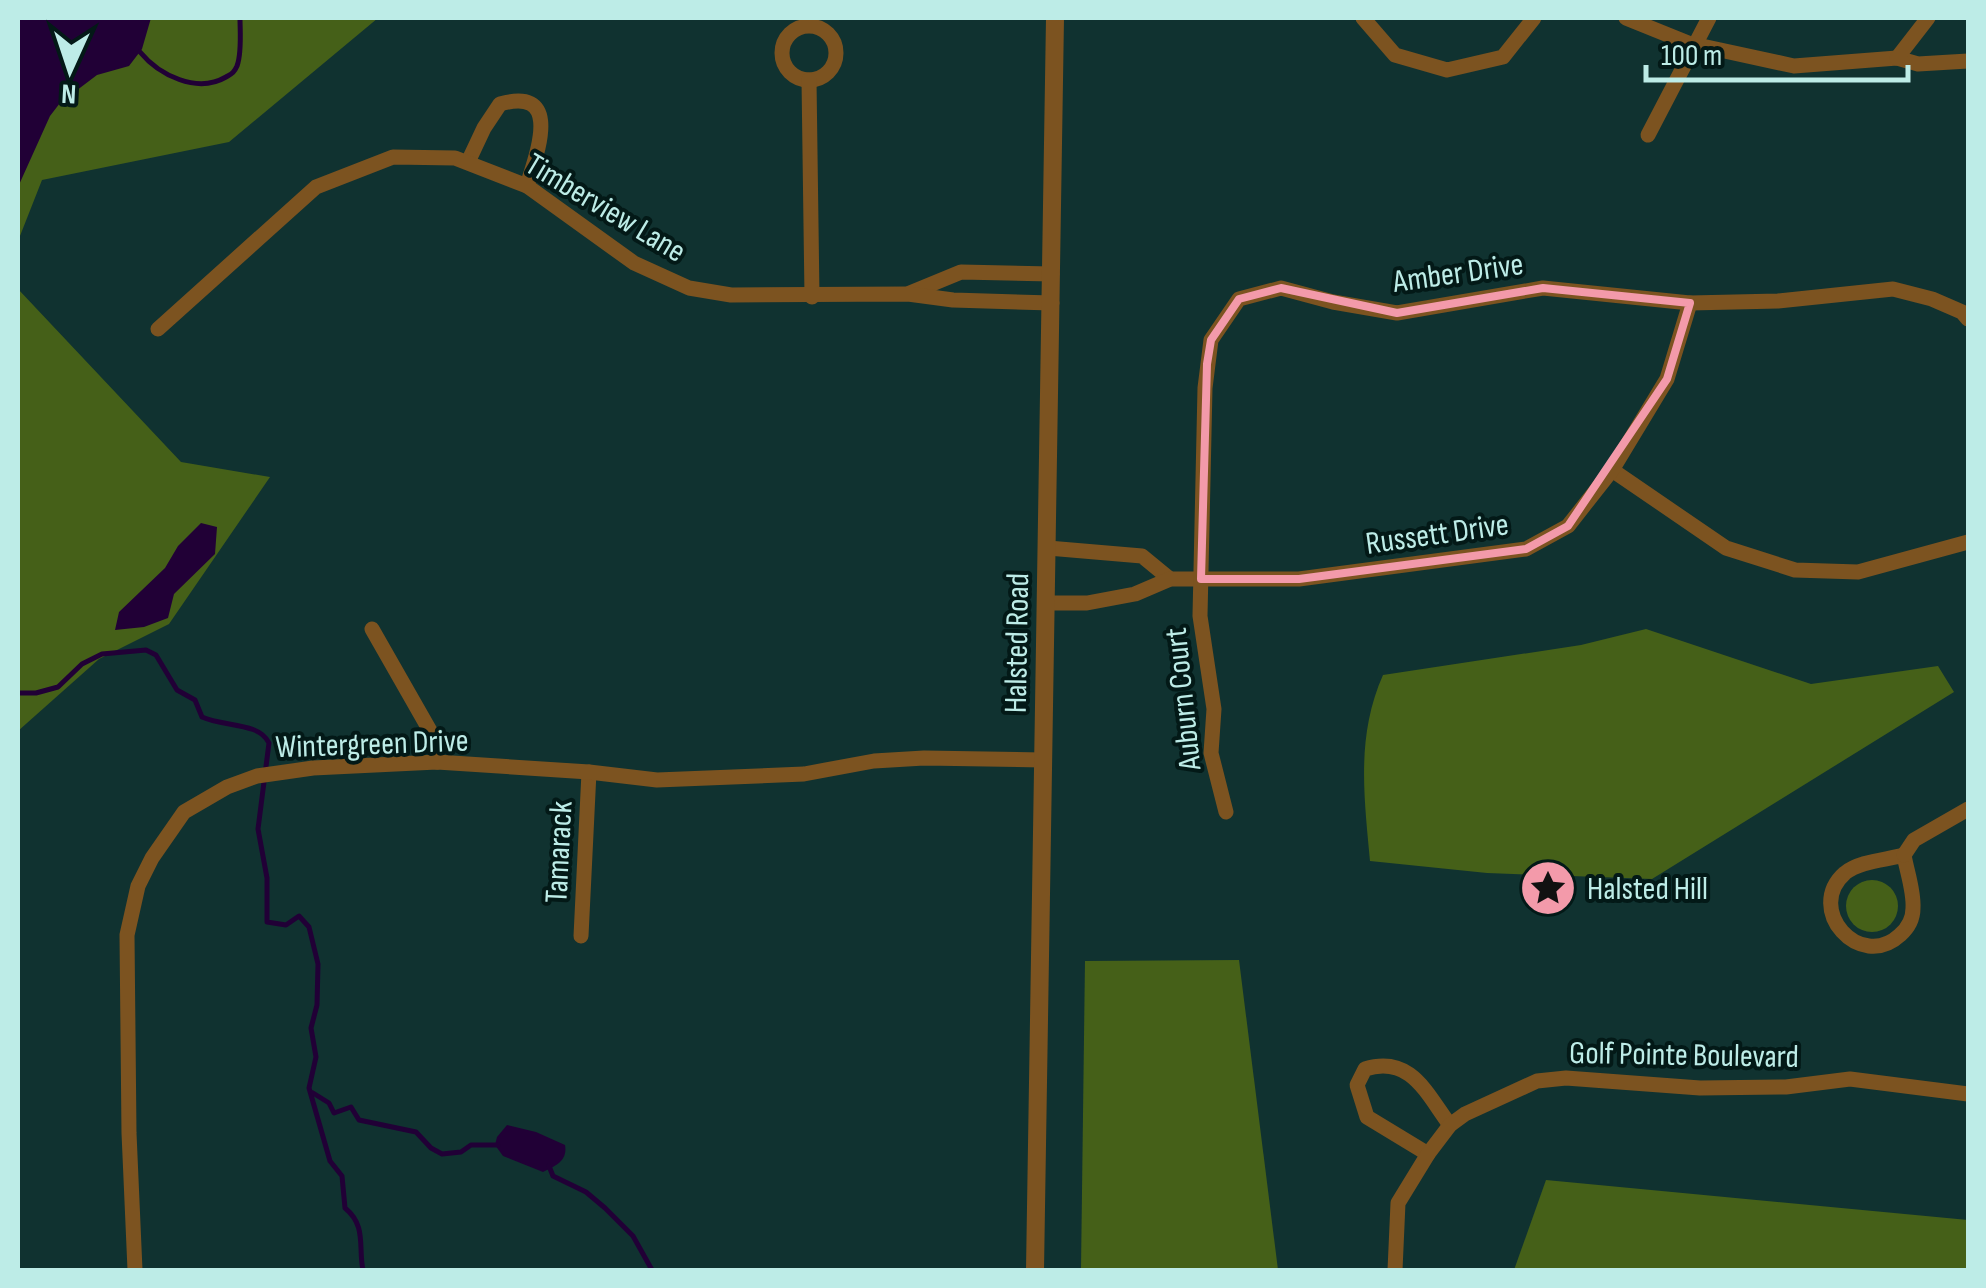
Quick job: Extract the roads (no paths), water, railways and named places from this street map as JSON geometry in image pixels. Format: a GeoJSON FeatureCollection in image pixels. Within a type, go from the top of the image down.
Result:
{"type":"FeatureCollection","features":[{"type":"Feature","properties":{"kind":"street","name":"Halsted Road"},"geometry":{"type":"LineString","coordinates":[[1035,1270],[1054,18]]}},
{"type":"Feature","properties":{"kind":"street"},"geometry":{"type":"LineString","coordinates":[[1363,18],[1396,55],[1447,70],[1503,56],[1534,18]]}},
{"type":"Feature","properties":{"kind":"street"},"geometry":{"type":"LineString","coordinates":[[1626,18],[1697,44],[1794,66],[1897,58],[1918,64],[1968,61]]}},
{"type":"Feature","properties":{"kind":"street"},"geometry":{"type":"LineString","coordinates":[[1648,135],[1709,18]]}},
{"type":"Feature","properties":{"kind":"street"},"geometry":{"type":"LineString","coordinates":[[1897,58],[1928,18]]}},
{"type":"Feature","properties":{"kind":"street"},"geometry":{"type":"LineString","coordinates":[[810,80],[812,297]]}},
{"type":"Feature","properties":{"kind":"street"},"geometry":{"type":"LineString","coordinates":[[468,162],[500,104],[517,99],[538,111],[543,134],[527,186]]}},
{"type":"Feature","properties":{"kind":"street","name":"Timberview Lane"},"geometry":{"type":"LineString","coordinates":[[158,329],[316,187],[393,157],[455,158],[527,186],[634,263],[689,288],[731,296],[908,294],[954,300],[1052,302]]}},
{"type":"Feature","properties":{"kind":"street","name":"Timberview Lane"},"geometry":{"type":"LineString","coordinates":[[908,294],[961,272],[1052,274]]}},
{"type":"Feature","properties":{"kind":"street","name":"Amber Drive"},"geometry":{"type":"LineString","coordinates":[[1202,579],[1207,364],[1211,340],[1240,299],[1281,288],[1397,313],[1542,288],[1690,303],[1778,301],[1893,288],[1932,298],[1962,312],[1968,319]]}},
{"type":"Feature","properties":{"kind":"street","name":"Russett Drive"},"geometry":{"type":"LineString","coordinates":[[1048,603],[1087,603],[1135,594],[1170,578],[1298,578],[1526,549],[1568,526],[1612,470],[1667,380],[1690,303]]}},
{"type":"Feature","properties":{"kind":"street"},"geometry":{"type":"LineString","coordinates":[[1612,470],[1726,548],[1795,570],[1858,572],[1968,542]]}},
{"type":"Feature","properties":{"kind":"street","name":"Russett Drive"},"geometry":{"type":"LineString","coordinates":[[1048,548],[1142,556],[1170,578]]}},
{"type":"Feature","properties":{"kind":"street","name":"Auburn Court"},"geometry":{"type":"LineString","coordinates":[[1202,579],[1200,616],[1214,709],[1211,753],[1226,812]]}},
{"type":"Feature","properties":{"kind":"street"},"geometry":{"type":"LineString","coordinates":[[372,629],[433,736],[437,762]]}},
{"type":"Feature","properties":{"kind":"street","name":"Wintergreen Drive"},"geometry":{"type":"LineString","coordinates":[[135,1270],[127,935],[138,886],[152,858],[184,812],[228,787],[257,776],[313,768],[437,762],[657,780],[804,774],[874,761],[924,758],[1043,760]]}},
{"type":"Feature","properties":{"kind":"street","name":"Tamarack"},"geometry":{"type":"LineString","coordinates":[[581,936],[589,772]]}},
{"type":"Feature","properties":{"kind":"street"},"geometry":{"type":"LineString","coordinates":[[1904,854],[1914,906],[1911,920],[1894,940],[1881,946],[1854,943],[1835,924],[1831,911],[1836,885],[1856,866],[1904,854],[1914,840],[1968,809]]}},
{"type":"Feature","properties":{"kind":"street"},"geometry":{"type":"LineString","coordinates":[[1428,1154],[1367,1117],[1356,1085],[1365,1070],[1384,1064],[1413,1074],[1450,1125]]}},
{"type":"Feature","properties":{"kind":"street","name":"Golf Pointe Boulevard"},"geometry":{"type":"LineString","coordinates":[[1394,1270],[1398,1204],[1450,1125],[1465,1114],[1537,1082],[1566,1078],[1700,1088],[1786,1086],[1850,1079],[1968,1094]]}},
{"type":"Feature","properties":{"kind":"waterway"},"geometry":{"type":"LineString","coordinates":[[140,52],[157,68],[179,80],[215,82],[237,66],[240,18]]}},
{"type":"Feature","properties":{"kind":"waterway"},"geometry":{"type":"LineString","coordinates":[[18,693],[58,687],[82,664],[102,654],[146,650],[156,655],[177,690],[195,700],[202,717],[257,731],[269,743],[258,829],[267,878],[267,922],[286,925],[299,916],[309,927],[318,964],[317,1005],[311,1028],[316,1057],[309,1088],[330,1161],[342,1176],[345,1208],[359,1229],[363,1270]]}},
{"type":"Feature","properties":{"kind":"waterway"},"geometry":{"type":"LineString","coordinates":[[313,1093],[329,1103],[334,1113],[351,1107],[359,1120],[416,1132],[442,1154],[461,1152],[471,1145],[498,1145]]}},
{"type":"Feature","properties":{"kind":"waterway"},"geometry":{"type":"LineString","coordinates":[[549,1166],[553,1176],[586,1192],[633,1236],[652,1270]]}},
{"type":"Feature","properties":{"kind":"place","name":"Halsted Hill"},"geometry":{"type":"Point","coordinates":[1548,888]}}]}
